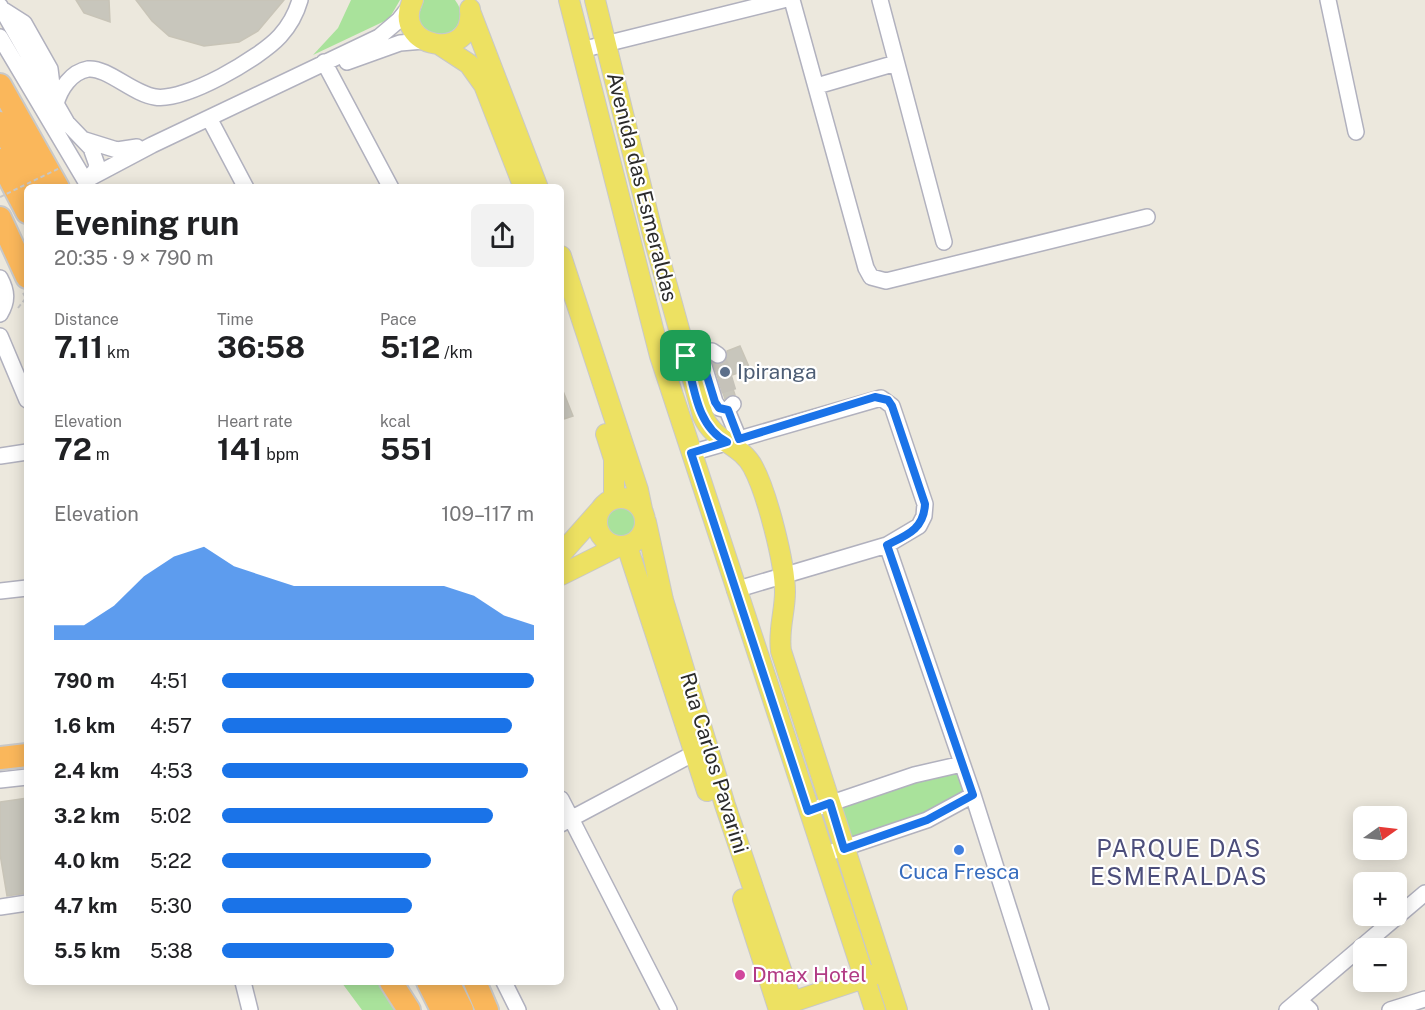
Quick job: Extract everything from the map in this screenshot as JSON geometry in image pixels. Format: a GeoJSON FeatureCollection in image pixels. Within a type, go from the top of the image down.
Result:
{"type":"FeatureCollection","features":[{"type":"Feature","properties":{"kind":"highway"},"geometry":{"type":"LineString","coordinates":[[0,85],[59,178]]}},
{"type":"Feature","properties":{"kind":"highway"},"geometry":{"type":"LineString","coordinates":[[0,123],[32,184]]}},
{"type":"Feature","properties":{"kind":"highway"},"geometry":{"type":"LineString","coordinates":[[0,160],[24,206]]}},
{"type":"Feature","properties":{"kind":"highway"},"geometry":{"type":"LineString","coordinates":[[0,218],[24,270]]}},
{"type":"Feature","properties":{"kind":"highway"},"geometry":{"type":"LineString","coordinates":[[0,744],[24,741]]}},
{"type":"Feature","properties":{"kind":"highway"},"geometry":{"type":"LineString","coordinates":[[0,758],[24,754]]}},
{"type":"Feature","properties":{"kind":"highway"},"geometry":{"type":"LineString","coordinates":[[393,985],[408,1010]]}},
{"type":"Feature","properties":{"kind":"highway"},"geometry":{"type":"LineString","coordinates":[[430,985],[442,1010]]}},
{"type":"Feature","properties":{"kind":"highway"},"geometry":{"type":"LineString","coordinates":[[450,985],[462,1010]]}},
{"type":"Feature","properties":{"kind":"highway"},"geometry":{"type":"LineString","coordinates":[[476,985],[487,1010]]}},
{"type":"Feature","properties":{"kind":"main road","name":"Avenida das Esmeraldas"},"geometry":{"type":"LineString","coordinates":[[568,0],[647,309],[735,591],[875,1010]]}},
{"type":"Feature","properties":{"kind":"main road","name":"Avenida das Esmeraldas"},"geometry":{"type":"LineString","coordinates":[[596,0],[693,355],[708,430],[733,440],[751,462],[758,476],[783,575],[784,603],[778,634],[781,651],[897,1010]]}},
{"type":"Feature","properties":{"kind":"main road"},"geometry":{"type":"LineString","coordinates":[[412,1],[411,25],[432,43],[469,64],[484,85],[522,184]]}},
{"type":"Feature","properties":{"kind":"main road"},"geometry":{"type":"LineString","coordinates":[[432,43],[457,40],[463,35],[470,20],[468,4]]}},
{"type":"Feature","properties":{"kind":"main road"},"geometry":{"type":"LineString","coordinates":[[468,4],[536,184]]}},
{"type":"Feature","properties":{"kind":"main road","name":"Rua Carlos Pavarini"},"geometry":{"type":"LineString","coordinates":[[564,265],[638,490],[644,515],[655,603],[784,1007]]}},
{"type":"Feature","properties":{"kind":"main road"},"geometry":{"type":"LineString","coordinates":[[564,306],[614,459],[607,505],[597,526],[605,540],[623,546]]}},
{"type":"Feature","properties":{"kind":"main road"},"geometry":{"type":"LineString","coordinates":[[564,551],[607,505],[629,499],[644,515],[640,537],[564,574]]}},
{"type":"Feature","properties":{"kind":"main road","name":"Rua Carlos Pavarini"},"geometry":{"type":"LineString","coordinates":[[623,546],[655,603]]}},
{"type":"Feature","properties":{"kind":"main road"},"geometry":{"type":"LineString","coordinates":[[784,1007],[884,971]]}},
{"type":"Feature","properties":{"kind":"street"},"geometry":{"type":"LineString","coordinates":[[56,104],[59,92],[66,84],[82,71],[91,69],[105,73],[141,94],[157,98],[177,96],[197,90],[279,38],[291,22],[300,0]]}},
{"type":"Feature","properties":{"kind":"street"},"geometry":{"type":"LineString","coordinates":[[581,50],[783,0]]}},
{"type":"Feature","properties":{"kind":"street"},"geometry":{"type":"LineString","coordinates":[[792,0],[866,268],[878,281],[886,281],[1147,217]]}},
{"type":"Feature","properties":{"kind":"street"},"geometry":{"type":"LineString","coordinates":[[880,0],[944,242]]}},
{"type":"Feature","properties":{"kind":"street"},"geometry":{"type":"LineString","coordinates":[[1328,0],[1356,132]]}},
{"type":"Feature","properties":{"kind":"street"},"geometry":{"type":"LineString","coordinates":[[88,184],[152,144],[379,38],[399,20],[412,1]]}},
{"type":"Feature","properties":{"kind":"street"},"geometry":{"type":"LineString","coordinates":[[1,8],[67,123],[86,140],[117,150],[152,144]]}},
{"type":"Feature","properties":{"kind":"street"},"geometry":{"type":"LineString","coordinates":[[0,37],[88,184]]}},
{"type":"Feature","properties":{"kind":"street"},"geometry":{"type":"LineString","coordinates":[[324,62],[342,64],[393,45],[432,43]]}},
{"type":"Feature","properties":{"kind":"street"},"geometry":{"type":"LineString","coordinates":[[324,62],[389,184]]}},
{"type":"Feature","properties":{"kind":"street"},"geometry":{"type":"LineString","coordinates":[[817,86],[896,63]]}},
{"type":"Feature","properties":{"kind":"street"},"geometry":{"type":"LineString","coordinates":[[209,118],[244,184]]}},
{"type":"Feature","properties":{"kind":"street"},"geometry":{"type":"LineString","coordinates":[[69,154],[74,143],[86,140]]}},
{"type":"Feature","properties":{"kind":"street"},"geometry":{"type":"LineString","coordinates":[[86,140],[97,165],[88,184]]}},
{"type":"Feature","properties":{"kind":"street"},"geometry":{"type":"LineString","coordinates":[[0,278],[5,288],[6,303],[0,314]]}},
{"type":"Feature","properties":{"kind":"street"},"geometry":{"type":"LineString","coordinates":[[0,336],[24,392]]}},
{"type":"Feature","properties":{"kind":"street"},"geometry":{"type":"LineString","coordinates":[[718,355],[712,351],[693,355],[719,408],[730,406],[733,440]]}},
{"type":"Feature","properties":{"kind":"street"},"geometry":{"type":"LineString","coordinates":[[691,453],[881,398],[892,406],[925,504],[924,516],[919,526],[887,545],[735,591]]}},
{"type":"Feature","properties":{"kind":"street"},"geometry":{"type":"LineString","coordinates":[[0,456],[24,452]]}},
{"type":"Feature","properties":{"kind":"street"},"geometry":{"type":"LineString","coordinates":[[887,545],[973,795],[1041,1010]]}},
{"type":"Feature","properties":{"kind":"street"},"geometry":{"type":"LineString","coordinates":[[0,591],[24,588]]}},
{"type":"Feature","properties":{"kind":"street"},"geometry":{"type":"LineString","coordinates":[[669,1010],[566,822],[701,750]]}},
{"type":"Feature","properties":{"kind":"street"},"geometry":{"type":"LineString","coordinates":[[808,811],[914,775],[962,764]]}},
{"type":"Feature","properties":{"kind":"street"},"geometry":{"type":"LineString","coordinates":[[0,780],[24,777]]}},
{"type":"Feature","properties":{"kind":"street"},"geometry":{"type":"LineString","coordinates":[[823,855],[927,820],[973,795]]}},
{"type":"Feature","properties":{"kind":"street"},"geometry":{"type":"LineString","coordinates":[[1298,1006],[1425,893]]}},
{"type":"Feature","properties":{"kind":"street"},"geometry":{"type":"LineString","coordinates":[[0,906],[24,903]]}},
{"type":"Feature","properties":{"kind":"street"},"geometry":{"type":"LineString","coordinates":[[244,985],[250,1010]]}},
{"type":"Feature","properties":{"kind":"street"},"geometry":{"type":"LineString","coordinates":[[506,985],[518,1010]]}},
{"type":"Feature","properties":{"kind":"street"},"geometry":{"type":"LineString","coordinates":[[1390,1010],[1425,999]]}},
{"type":"Feature","properties":{"kind":"path"},"geometry":{"type":"LineString","coordinates":[[40,184],[59,178]]}},
{"type":"Feature","properties":{"kind":"path"},"geometry":{"type":"LineString","coordinates":[[0,197],[24,189]]}},
{"type":"Feature","properties":{"kind":"green space"},"geometry":{"type":"Polygon","coordinates":[[[351,0],[400,0],[389,19],[313,55],[338,28],[351,0]]]}},
{"type":"Feature","properties":{"kind":"green space"},"geometry":{"type":"Polygon","coordinates":[[[424,0],[455,0],[461,12],[456,27],[441,37],[423,29],[418,17],[424,0]]]}},
{"type":"Feature","properties":{"kind":"green space"},"geometry":{"type":"Polygon","coordinates":[[[621,507],[627,508],[635,516],[635,528],[627,536],[621,537],[615,536],[607,528],[606,522],[607,516],[615,508],[621,507]]]}},
{"type":"Feature","properties":{"kind":"green space"},"geometry":{"type":"Polygon","coordinates":[[[962,764],[973,795],[844,849],[830,803],[962,764]]]}},
{"type":"Feature","properties":{"kind":"green space"},"geometry":{"type":"Polygon","coordinates":[[[343,985],[383,985],[401,1010],[362,1010],[343,985]]]}},
{"type":"Feature","properties":{"kind":"building"},"geometry":{"type":"Polygon","coordinates":[[[76,0],[109,0],[110,22],[84,13],[76,0]]]}},
{"type":"Feature","properties":{"kind":"building"},"geometry":{"type":"Polygon","coordinates":[[[136,0],[284,0],[258,31],[239,42],[204,46],[169,36],[152,21],[136,0]]]}},
{"type":"Feature","properties":{"kind":"building","name":"Ipiranga"},"geometry":{"type":"Polygon","coordinates":[[[740,346],[750,369],[729,376],[735,395],[725,399],[713,363],[723,363],[726,360],[727,351],[740,346]]]}},
{"type":"Feature","properties":{"kind":"building"},"geometry":{"type":"Polygon","coordinates":[[[564,394],[573,416],[564,419],[564,394]]]}},
{"type":"Feature","properties":{"kind":"building"},"geometry":{"type":"Polygon","coordinates":[[[24,798],[24,893],[7,896],[0,854],[0,802],[24,798]]]}},
{"type":"Feature","properties":{"kind":"tunnel"},"geometry":{"type":"LineString","coordinates":[[718,355],[732,401]]}},
{"type":"Feature","properties":{"kind":"place","name":"Ipiranga"},"geometry":{"type":"Point","coordinates":[725,372]}},
{"type":"Feature","properties":{"kind":"place","name":"Cuca Fresca"},"geometry":{"type":"Point","coordinates":[959,850]}},
{"type":"Feature","properties":{"kind":"place","name":"Dmax Hotel"},"geometry":{"type":"Point","coordinates":[740,975]}},
{"type":"Feature","properties":{"kind":"district","name":"PARQUE DAS ESMERALDAS"},"geometry":{"type":"Point","coordinates":[1179,863]}},
{"type":"Feature","properties":{"kind":"route"},"geometry":{"type":"LineString","coordinates":[[700,353],[715,402],[719,408],[728,410],[739,439],[875,397],[888,400],[892,406],[925,504],[924,516],[919,526],[887,545],[973,795],[947,811],[844,849],[830,803],[808,811],[691,453],[727,442],[708,430],[686,356],[700,353]]}}]}
